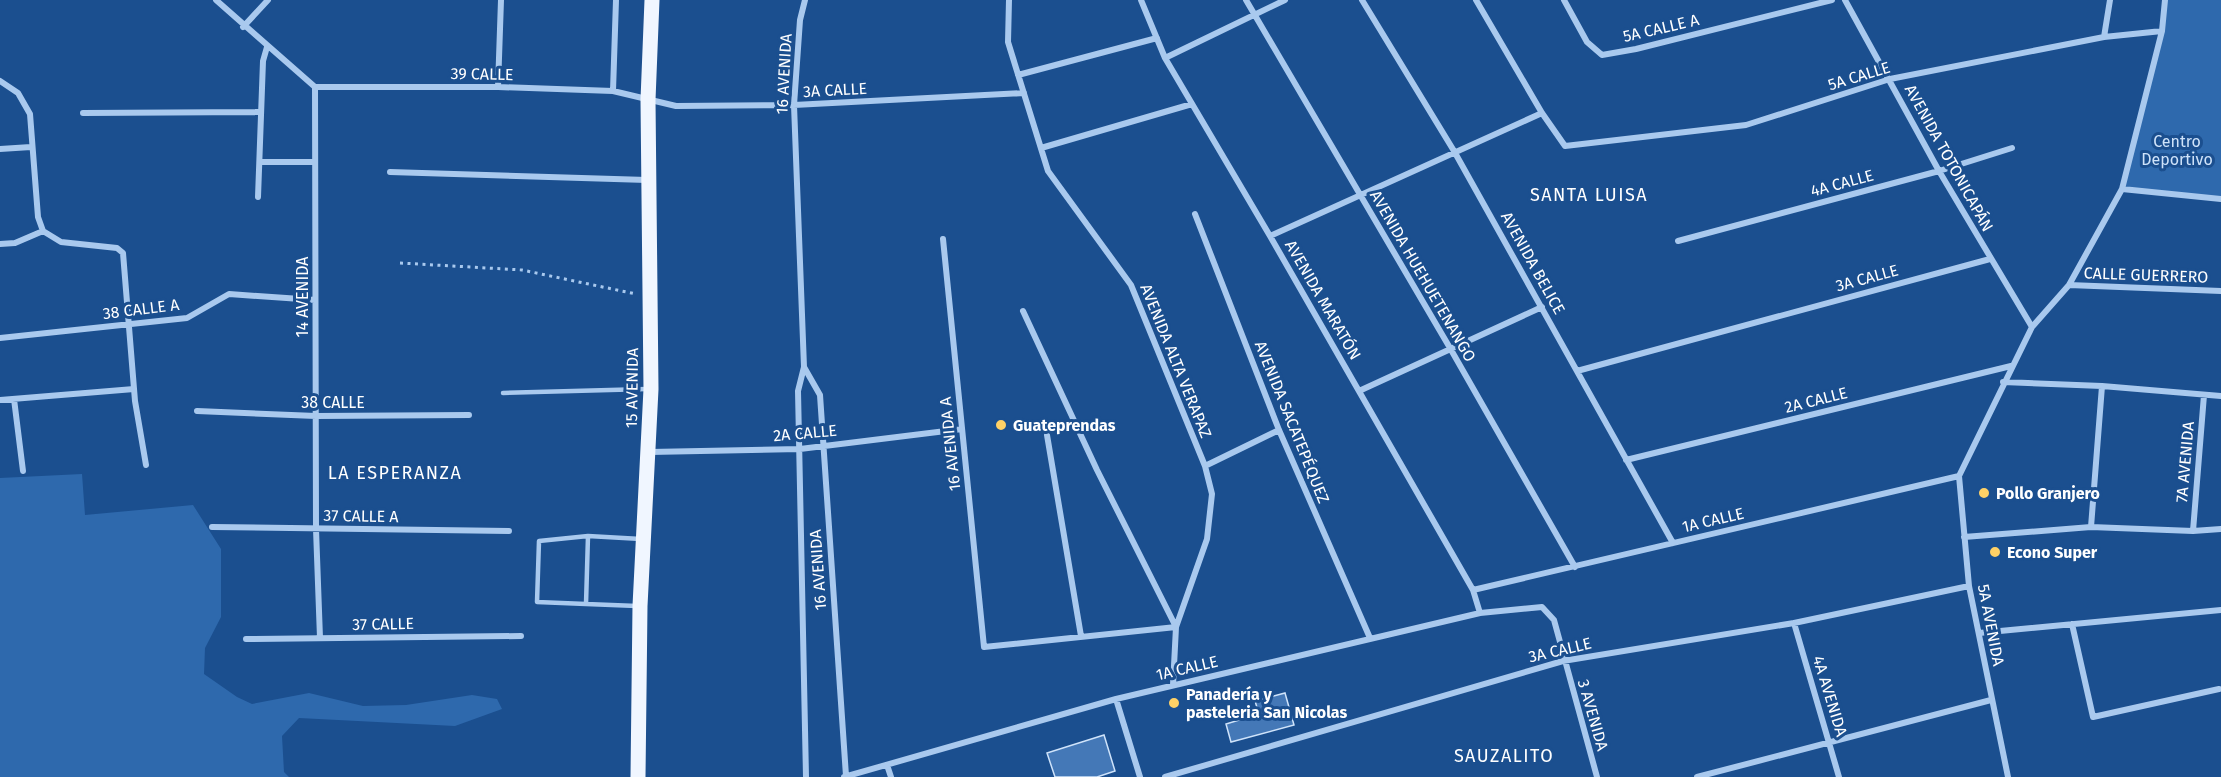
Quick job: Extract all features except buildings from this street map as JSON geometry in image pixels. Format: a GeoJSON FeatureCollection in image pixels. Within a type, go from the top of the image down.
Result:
{"type":"FeatureCollection","features":[{"type":"Feature","properties":{"kind":"main road","name":"15 AVENIDA"},"geometry":{"type":"LineString","coordinates":[[638,777],[640,606],[651,389],[648,100],[652,0]]}},
{"type":"Feature","properties":{"kind":"street"},"geometry":{"type":"LineString","coordinates":[[216,0],[243,27],[315,87]]}},
{"type":"Feature","properties":{"kind":"street"},"geometry":{"type":"LineString","coordinates":[[243,27],[268,0]]}},
{"type":"Feature","properties":{"kind":"street"},"geometry":{"type":"LineString","coordinates":[[498,87],[501,0]]}},
{"type":"Feature","properties":{"kind":"street"},"geometry":{"type":"LineString","coordinates":[[613,91],[616,0]]}},
{"type":"Feature","properties":{"kind":"street","name":"16 AVENIDA"},"geometry":{"type":"LineString","coordinates":[[805,0],[800,20],[794,105],[804,367],[798,391],[807,777]]}},
{"type":"Feature","properties":{"kind":"street","name":"AVENIDA ALTA VERAPAZ"},"geometry":{"type":"LineString","coordinates":[[1009,0],[1008,42],[1048,171],[1131,285],[1205,466],[1212,494],[1207,539],[1176,627],[1173,685]]}},
{"type":"Feature","properties":{"kind":"street","name":"AVENIDA MARATÓN"},"geometry":{"type":"LineString","coordinates":[[1141,0],[1166,58],[1473,590],[1480,613]]}},
{"type":"Feature","properties":{"kind":"street","name":"AVENIDA HUEHUETENANGO"},"geometry":{"type":"LineString","coordinates":[[1245,0],[1450,348],[1575,567]]}},
{"type":"Feature","properties":{"kind":"street"},"geometry":{"type":"LineString","coordinates":[[1166,58],[1285,0]]}},
{"type":"Feature","properties":{"kind":"street","name":"AVENIDA BELICE"},"geometry":{"type":"LineString","coordinates":[[1362,0],[1454,152],[1673,543]]}},
{"type":"Feature","properties":{"kind":"street"},"geometry":{"type":"LineString","coordinates":[[1270,236],[1542,113],[1476,0]]}},
{"type":"Feature","properties":{"kind":"street","name":"5A CALLE A"},"geometry":{"type":"LineString","coordinates":[[1564,0],[1587,42],[1602,55],[1636,49],[1832,0]]}},
{"type":"Feature","properties":{"kind":"street","name":"AVENIDA TOTONICAPÁN"},"geometry":{"type":"LineString","coordinates":[[1845,0],[1939,171],[2032,327]]}},
{"type":"Feature","properties":{"kind":"street"},"geometry":{"type":"LineString","coordinates":[[2104,36],[2110,0]]}},
{"type":"Feature","properties":{"kind":"street"},"geometry":{"type":"LineString","coordinates":[[1959,476],[2002,382],[2032,327],[2069,285],[2122,189],[2162,32],[2165,0]]}},
{"type":"Feature","properties":{"kind":"street","name":"5A CALLE"},"geometry":{"type":"LineString","coordinates":[[1542,113],[1564,146],[1746,125],[1890,79],[2104,36],[2162,32]]}},
{"type":"Feature","properties":{"kind":"street"},"geometry":{"type":"LineString","coordinates":[[1018,75],[1157,38]]}},
{"type":"Feature","properties":{"kind":"street"},"geometry":{"type":"LineString","coordinates":[[258,196],[263,61],[267,47]]}},
{"type":"Feature","properties":{"kind":"street"},"geometry":{"type":"LineString","coordinates":[[0,81],[18,93],[30,114],[38,217],[43,231],[61,242],[117,248],[123,253],[134,389],[146,465]]}},
{"type":"Feature","properties":{"kind":"street","name":"39 CALLE"},"geometry":{"type":"LineString","coordinates":[[315,87],[498,87],[613,91],[648,100]]}},
{"type":"Feature","properties":{"kind":"street","name":"14 AVENIDA"},"geometry":{"type":"LineString","coordinates":[[315,87],[316,529],[320,638]]}},
{"type":"Feature","properties":{"kind":"street","name":"3A CALLE"},"geometry":{"type":"LineString","coordinates":[[648,100],[676,106],[794,105],[1024,93]]}},
{"type":"Feature","properties":{"kind":"street"},"geometry":{"type":"LineString","coordinates":[[1041,148],[1192,104]]}},
{"type":"Feature","properties":{"kind":"street"},"geometry":{"type":"LineString","coordinates":[[83,113],[261,112]]}},
{"type":"Feature","properties":{"kind":"street"},"geometry":{"type":"LineString","coordinates":[[0,149],[31,147]]}},
{"type":"Feature","properties":{"kind":"street","name":"4A CALLE"},"geometry":{"type":"LineString","coordinates":[[1678,241],[1939,171],[2012,148]]}},
{"type":"Feature","properties":{"kind":"street"},"geometry":{"type":"LineString","coordinates":[[260,162],[315,162]]}},
{"type":"Feature","properties":{"kind":"street"},"geometry":{"type":"LineString","coordinates":[[390,172],[650,180]]}},
{"type":"Feature","properties":{"kind":"street"},"geometry":{"type":"LineString","coordinates":[[2122,189],[2221,199]]}},
{"type":"Feature","properties":{"kind":"street","name":"AVENIDA SACATEPÉQUEZ"},"geometry":{"type":"LineString","coordinates":[[1195,214],[1279,430],[1370,638]]}},
{"type":"Feature","properties":{"kind":"street"},"geometry":{"type":"LineString","coordinates":[[0,244],[15,243],[43,231]]}},
{"type":"Feature","properties":{"kind":"street","name":"16 AVENIDA A"},"geometry":{"type":"LineString","coordinates":[[943,239],[984,647],[1081,636]]}},
{"type":"Feature","properties":{"kind":"street","name":"3A CALLE"},"geometry":{"type":"LineString","coordinates":[[1577,371],[1990,259]]}},
{"type":"Feature","properties":{"kind":"street","name":"CALLE GUERRERO"},"geometry":{"type":"LineString","coordinates":[[2069,285],[2221,291]]}},
{"type":"Feature","properties":{"kind":"street","name":"38 CALLE A"},"geometry":{"type":"LineString","coordinates":[[0,338],[187,318],[229,294],[315,300]]}},
{"type":"Feature","properties":{"kind":"street"},"geometry":{"type":"LineString","coordinates":[[1359,391],[1542,307]]}},
{"type":"Feature","properties":{"kind":"street"},"geometry":{"type":"LineString","coordinates":[[1023,311],[1097,470],[1176,627],[1081,636],[1047,435]]}},
{"type":"Feature","properties":{"kind":"street","name":"2A CALLE"},"geometry":{"type":"LineString","coordinates":[[1626,460],[2011,366]]}},
{"type":"Feature","properties":{"kind":"street","name":"16 AVENIDA"},"geometry":{"type":"LineString","coordinates":[[804,367],[820,395],[845,777]]}},
{"type":"Feature","properties":{"kind":"street"},"geometry":{"type":"LineString","coordinates":[[2002,382],[2102,386],[2221,396]]}},
{"type":"Feature","properties":{"kind":"street"},"geometry":{"type":"LineString","coordinates":[[2091,527],[2102,386]]}},
{"type":"Feature","properties":{"kind":"street"},"geometry":{"type":"LineString","coordinates":[[0,400],[134,389]]}},
{"type":"Feature","properties":{"kind":"street","name":"7A AVENIDA"},"geometry":{"type":"LineString","coordinates":[[2193,531],[2204,395]]}},
{"type":"Feature","properties":{"kind":"street"},"geometry":{"type":"LineString","coordinates":[[14,399],[23,471]]}},
{"type":"Feature","properties":{"kind":"street","name":"38 CALLE"},"geometry":{"type":"LineString","coordinates":[[197,411],[316,416],[469,415]]}},
{"type":"Feature","properties":{"kind":"street","name":"2A CALLE"},"geometry":{"type":"LineString","coordinates":[[649,452],[800,449],[962,429]]}},
{"type":"Feature","properties":{"kind":"street"},"geometry":{"type":"LineString","coordinates":[[1205,466],[1279,430]]}},
{"type":"Feature","properties":{"kind":"street","name":"1A CALLE"},"geometry":{"type":"LineString","coordinates":[[1473,590],[1959,476]]}},
{"type":"Feature","properties":{"kind":"street","name":"5A AVENIDA"},"geometry":{"type":"LineString","coordinates":[[1959,476],[1969,586],[2008,777]]}},
{"type":"Feature","properties":{"kind":"street","name":"37 CALLE A"},"geometry":{"type":"LineString","coordinates":[[212,527],[508,531]]}},
{"type":"Feature","properties":{"kind":"street"},"geometry":{"type":"LineString","coordinates":[[1964,537],[2091,527],[2193,531],[2221,529]]}},
{"type":"Feature","properties":{"kind":"street","name":"3A CALLE"},"geometry":{"type":"LineString","coordinates":[[1165,777],[1563,661],[1794,623],[1969,586]]}},
{"type":"Feature","properties":{"kind":"street","name":"1A CALLE"},"geometry":{"type":"LineString","coordinates":[[845,777],[1116,699],[1173,685],[1480,613],[1542,607]]}},
{"type":"Feature","properties":{"kind":"street","name":"3 AVENIDA"},"geometry":{"type":"LineString","coordinates":[[1542,607],[1554,620],[1563,661],[1597,777]]}},
{"type":"Feature","properties":{"kind":"street"},"geometry":{"type":"LineString","coordinates":[[1979,633],[2221,610]]}},
{"type":"Feature","properties":{"kind":"street","name":"4A AVENIDA"},"geometry":{"type":"LineString","coordinates":[[1794,623],[1839,777]]}},
{"type":"Feature","properties":{"kind":"street"},"geometry":{"type":"LineString","coordinates":[[2072,624],[2091,715],[2096,717],[2219,689]]}},
{"type":"Feature","properties":{"kind":"street","name":"37 CALLE"},"geometry":{"type":"LineString","coordinates":[[246,639],[521,636]]}},
{"type":"Feature","properties":{"kind":"street"},"geometry":{"type":"LineString","coordinates":[[1116,699],[1140,777]]}},
{"type":"Feature","properties":{"kind":"street"},"geometry":{"type":"LineString","coordinates":[[1697,777],[1991,700]]}},
{"type":"Feature","properties":{"kind":"street"},"geometry":{"type":"LineString","coordinates":[[887,765],[891,777]]}},
{"type":"Feature","properties":{"kind":"lane"},"geometry":{"type":"LineString","coordinates":[[503,393],[651,389]]}},
{"type":"Feature","properties":{"kind":"lane"},"geometry":{"type":"LineString","coordinates":[[640,606],[537,602],[539,541],[588,536],[643,539]]}},
{"type":"Feature","properties":{"kind":"lane"},"geometry":{"type":"LineString","coordinates":[[586,604],[588,536]]}},
{"type":"Feature","properties":{"kind":"path"},"geometry":{"type":"LineString","coordinates":[[400,263],[522,270],[650,296]]}},
{"type":"Feature","properties":{"kind":"green space","name":"Centro Deportivo"},"geometry":{"type":"Polygon","coordinates":[[[2165,0],[2221,0],[2221,200],[2122,189],[2162,31],[2165,0]]]}},
{"type":"Feature","properties":{"kind":"green space"},"geometry":{"type":"Polygon","coordinates":[[[82,474],[85,515],[193,505],[221,549],[221,617],[205,648],[204,674],[237,697],[252,704],[309,693],[363,706],[406,705],[472,695],[497,699],[502,709],[455,726],[299,718],[282,736],[284,772],[289,777],[0,777],[0,478],[82,474]]]}},
{"type":"Feature","properties":{"kind":"place","name":"Guateprendas"},"geometry":{"type":"Point","coordinates":[1001,425]}},
{"type":"Feature","properties":{"kind":"place","name":"Pollo Granjero"},"geometry":{"type":"Point","coordinates":[1984,493]}},
{"type":"Feature","properties":{"kind":"place","name":"Econo Super"},"geometry":{"type":"Point","coordinates":[1995,552]}},
{"type":"Feature","properties":{"kind":"place","name":"Panadería y pasteleria San Nicolas"},"geometry":{"type":"Point","coordinates":[1174,703]}},
{"type":"Feature","properties":{"kind":"district","name":"SANTA LUISA"},"geometry":{"type":"Point","coordinates":[1589,195]}},
{"type":"Feature","properties":{"kind":"district","name":"LA ESPERANZA"},"geometry":{"type":"Point","coordinates":[395,473]}},
{"type":"Feature","properties":{"kind":"district","name":"SAUZALITO"},"geometry":{"type":"Point","coordinates":[1504,756]}}]}
